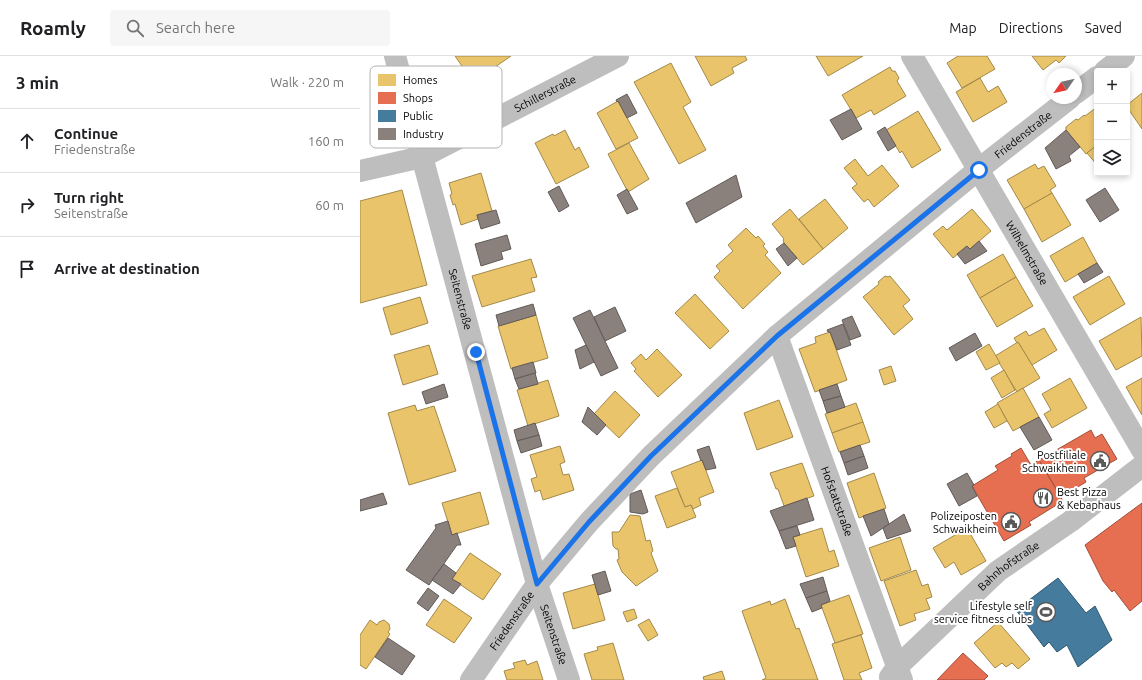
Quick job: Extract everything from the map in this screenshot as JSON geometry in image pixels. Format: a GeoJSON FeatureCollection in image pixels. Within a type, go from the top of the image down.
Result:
{"type":"FeatureCollection","features":[{"type":"Feature","properties":{"kind":"street","name":"Seitenstraße"},"geometry":{"type":"LineString","coordinates":[[396,56],[399,66]]}},
{"type":"Feature","properties":{"kind":"street","name":"Schillerstraße"},"geometry":{"type":"LineString","coordinates":[[502,116],[618,56]]}},
{"type":"Feature","properties":{"kind":"street","name":"Wilhelmstraße"},"geometry":{"type":"LineString","coordinates":[[912,56],[1142,450]]}},
{"type":"Feature","properties":{"kind":"street"},"geometry":{"type":"LineString","coordinates":[[1109,68],[1124,56]]}},
{"type":"Feature","properties":{"kind":"street"},"geometry":{"type":"LineString","coordinates":[[1082,89],[1094,79]]}},
{"type":"Feature","properties":{"kind":"street","name":"Friedenstraße"},"geometry":{"type":"LineString","coordinates":[[471,680],[537,584],[589,522],[651,456],[777,336],[979,170],[1062,104]]}},
{"type":"Feature","properties":{"kind":"street","name":"Seitenstraße"},"geometry":{"type":"LineString","coordinates":[[420,148],[476,352],[537,584],[569,680]]}},
{"type":"Feature","properties":{"kind":"street","name":"Schillerstraße"},"geometry":{"type":"LineString","coordinates":[[360,171],[422,157],[439,148]]}},
{"type":"Feature","properties":{"kind":"street","name":"Hofstattstraße"},"geometry":{"type":"LineString","coordinates":[[777,336],[896,675]]}},
{"type":"Feature","properties":{"kind":"street","name":"Bahnhofstraße"},"geometry":{"type":"LineString","coordinates":[[896,675],[998,571],[1070,521],[1142,466]]}},
{"type":"Feature","properties":{"kind":"building: Homes"},"geometry":{"type":"Polygon","coordinates":[[[455,56],[511,56],[496,66],[462,66],[455,56]]]}},
{"type":"Feature","properties":{"kind":"building: Homes"},"geometry":{"type":"Polygon","coordinates":[[[695,56],[745,56],[747,60],[732,68],[734,73],[711,86],[695,56]]]}},
{"type":"Feature","properties":{"kind":"building: Homes"},"geometry":{"type":"Polygon","coordinates":[[[816,56],[863,56],[828,76],[816,56]]]}},
{"type":"Feature","properties":{"kind":"building: Homes"},"geometry":{"type":"Polygon","coordinates":[[[958,56],[987,56],[995,69],[962,88],[947,63],[958,56]]]}},
{"type":"Feature","properties":{"kind":"building: Homes"},"geometry":{"type":"Polygon","coordinates":[[[1032,56],[1066,56],[1059,63],[1056,60],[1043,70],[1032,56]]]}},
{"type":"Feature","properties":{"kind":"building: Homes"},"geometry":{"type":"Polygon","coordinates":[[[671,63],[691,102],[683,107],[706,150],[679,164],[634,82],[671,63]]]}},
{"type":"Feature","properties":{"kind":"building: Homes"},"geometry":{"type":"Polygon","coordinates":[[[890,67],[892,71],[895,71],[899,78],[897,81],[906,96],[874,115],[871,110],[856,118],[842,95],[890,67]]]}},
{"type":"Feature","properties":{"kind":"building: Homes"},"geometry":{"type":"Polygon","coordinates":[[[980,78],[988,92],[998,86],[1007,102],[973,122],[956,92],[980,78]]]}},
{"type":"Feature","properties":{"kind":"building: Homes"},"geometry":{"type":"Polygon","coordinates":[[[1142,93],[1142,129],[1130,111],[1130,103],[1142,93]]]}},
{"type":"Feature","properties":{"kind":"building: Homes"},"geometry":{"type":"Polygon","coordinates":[[[618,101],[638,138],[616,149],[597,113],[618,101]]]}},
{"type":"Feature","properties":{"kind":"building: Homes"},"geometry":{"type":"Polygon","coordinates":[[[1094,109],[1094,147],[1086,154],[1066,130],[1066,127],[1076,119],[1078,120],[1084,115],[1085,116],[1094,109]]]}},
{"type":"Feature","properties":{"kind":"building: Homes"},"geometry":{"type":"Polygon","coordinates":[[[918,111],[941,150],[912,168],[902,151],[900,153],[886,130],[918,111]]]}},
{"type":"Feature","properties":{"kind":"building: Homes"},"geometry":{"type":"Polygon","coordinates":[[[565,130],[575,150],[579,147],[589,167],[556,184],[535,143],[565,130]]]}},
{"type":"Feature","properties":{"kind":"building: Homes"},"geometry":{"type":"Polygon","coordinates":[[[629,143],[649,179],[628,192],[608,154],[629,143]]]}},
{"type":"Feature","properties":{"kind":"building: Homes"},"geometry":{"type":"Polygon","coordinates":[[[1094,147],[1094,161],[1087,153],[1094,147]]]}},
{"type":"Feature","properties":{"kind":"building: Homes"},"geometry":{"type":"Polygon","coordinates":[[[855,159],[868,176],[882,165],[899,186],[874,207],[868,199],[864,202],[852,188],[857,184],[844,168],[855,159]]]}},
{"type":"Feature","properties":{"kind":"building: Homes"},"geometry":{"type":"Polygon","coordinates":[[[1035,164],[1038,169],[1044,166],[1056,186],[1050,190],[1052,193],[1024,209],[1007,180],[1035,164]]]}},
{"type":"Feature","properties":{"kind":"building: Homes"},"geometry":{"type":"Polygon","coordinates":[[[481,173],[492,211],[477,215],[478,219],[461,225],[455,204],[453,205],[450,195],[452,194],[449,183],[481,173]]]}},
{"type":"Feature","properties":{"kind":"building: Homes"},"geometry":{"type":"Polygon","coordinates":[[[402,190],[427,285],[360,303],[360,201],[402,190]]]}},
{"type":"Feature","properties":{"kind":"building: Homes"},"geometry":{"type":"Polygon","coordinates":[[[1052,193],[1071,225],[1042,242],[1024,209],[1052,193]]]}},
{"type":"Feature","properties":{"kind":"building: Homes"},"geometry":{"type":"Polygon","coordinates":[[[825,199],[848,228],[823,249],[799,219],[825,199]]]}},
{"type":"Feature","properties":{"kind":"building: Homes"},"geometry":{"type":"Polygon","coordinates":[[[790,209],[823,249],[803,265],[784,243],[784,239],[772,224],[790,209]]]}},
{"type":"Feature","properties":{"kind":"building: Homes"},"geometry":{"type":"Polygon","coordinates":[[[972,209],[991,231],[970,249],[967,246],[953,258],[933,234],[943,226],[947,230],[972,209]]]}},
{"type":"Feature","properties":{"kind":"building: Homes"},"geometry":{"type":"Polygon","coordinates":[[[746,228],[756,238],[758,236],[765,244],[763,246],[768,252],[765,255],[781,273],[743,309],[714,277],[720,271],[716,266],[733,251],[728,245],[746,228]]]}},
{"type":"Feature","properties":{"kind":"building: Homes"},"geometry":{"type":"Polygon","coordinates":[[[1083,237],[1097,263],[1065,282],[1050,256],[1083,237]]]}},
{"type":"Feature","properties":{"kind":"building: Homes"},"geometry":{"type":"Polygon","coordinates":[[[1003,254],[1016,277],[980,298],[967,275],[1003,254]]]}},
{"type":"Feature","properties":{"kind":"building: Homes"},"geometry":{"type":"Polygon","coordinates":[[[531,259],[537,277],[531,278],[535,291],[482,307],[472,276],[531,259]]]}},
{"type":"Feature","properties":{"kind":"building: Homes"},"geometry":{"type":"Polygon","coordinates":[[[885,276],[890,276],[910,300],[903,306],[913,319],[894,335],[863,297],[879,284],[878,282],[885,276]]]}},
{"type":"Feature","properties":{"kind":"building: Homes"},"geometry":{"type":"Polygon","coordinates":[[[1109,276],[1125,304],[1090,325],[1073,297],[1109,276]]]}},
{"type":"Feature","properties":{"kind":"building: Homes"},"geometry":{"type":"Polygon","coordinates":[[[1016,277],[1033,306],[997,327],[980,298],[1016,277]]]}},
{"type":"Feature","properties":{"kind":"building: Homes"},"geometry":{"type":"Polygon","coordinates":[[[695,294],[729,331],[710,349],[675,313],[695,294]]]}},
{"type":"Feature","properties":{"kind":"building: Homes"},"geometry":{"type":"Polygon","coordinates":[[[420,297],[428,323],[391,335],[383,308],[420,297]]]}},
{"type":"Feature","properties":{"kind":"building: Homes"},"geometry":{"type":"Polygon","coordinates":[[[536,315],[548,358],[511,369],[498,326],[536,315]]]}},
{"type":"Feature","properties":{"kind":"building: Homes"},"geometry":{"type":"Polygon","coordinates":[[[1141,317],[1142,356],[1116,370],[1099,341],[1141,317]]]}},
{"type":"Feature","properties":{"kind":"building: Homes"},"geometry":{"type":"Polygon","coordinates":[[[1044,328],[1057,350],[1032,365],[1014,338],[1026,331],[1029,336],[1044,328]]]}},
{"type":"Feature","properties":{"kind":"building: Homes"},"geometry":{"type":"Polygon","coordinates":[[[830,332],[847,380],[815,392],[799,349],[816,343],[815,337],[830,332]]]}},
{"type":"Feature","properties":{"kind":"building: Homes"},"geometry":{"type":"Polygon","coordinates":[[[1018,342],[1040,378],[1017,392],[995,356],[1018,342]]]}},
{"type":"Feature","properties":{"kind":"building: Homes"},"geometry":{"type":"Polygon","coordinates":[[[989,344],[1000,363],[986,370],[976,352],[989,344]]]}},
{"type":"Feature","properties":{"kind":"building: Homes"},"geometry":{"type":"Polygon","coordinates":[[[429,345],[438,374],[403,385],[394,355],[429,345]]]}},
{"type":"Feature","properties":{"kind":"building: Homes"},"geometry":{"type":"Polygon","coordinates":[[[657,349],[682,375],[658,397],[634,371],[636,369],[631,363],[641,354],[646,360],[657,349]]]}},
{"type":"Feature","properties":{"kind":"building: Homes"},"geometry":{"type":"Polygon","coordinates":[[[891,366],[896,381],[884,385],[879,370],[891,366]]]}},
{"type":"Feature","properties":{"kind":"building: Homes"},"geometry":{"type":"Polygon","coordinates":[[[1004,370],[1015,390],[1002,398],[991,378],[1004,370]]]}},
{"type":"Feature","properties":{"kind":"building: Homes"},"geometry":{"type":"Polygon","coordinates":[[[1070,378],[1087,408],[1052,428],[1044,414],[1051,410],[1042,394],[1070,378]]]}},
{"type":"Feature","properties":{"kind":"building: Homes"},"geometry":{"type":"Polygon","coordinates":[[[1142,378],[1142,415],[1126,387],[1142,378]]]}},
{"type":"Feature","properties":{"kind":"building: Homes"},"geometry":{"type":"Polygon","coordinates":[[[548,380],[559,416],[528,426],[517,390],[548,380]]]}},
{"type":"Feature","properties":{"kind":"building: Homes"},"geometry":{"type":"Polygon","coordinates":[[[1023,388],[1039,417],[1013,431],[997,403],[1023,388]]]}},
{"type":"Feature","properties":{"kind":"building: Homes"},"geometry":{"type":"Polygon","coordinates":[[[615,391],[640,415],[619,438],[594,414],[615,391]]]}},
{"type":"Feature","properties":{"kind":"building: Homes"},"geometry":{"type":"Polygon","coordinates":[[[779,400],[793,437],[757,450],[744,413],[779,400]]]}},
{"type":"Feature","properties":{"kind":"building: Homes"},"geometry":{"type":"Polygon","coordinates":[[[856,403],[863,422],[832,433],[825,414],[856,403]]]}},
{"type":"Feature","properties":{"kind":"building: Homes"},"geometry":{"type":"Polygon","coordinates":[[[998,404],[1007,421],[994,428],[985,412],[998,404]]]}},
{"type":"Feature","properties":{"kind":"building: Homes"},"geometry":{"type":"Polygon","coordinates":[[[415,405],[417,411],[434,406],[456,471],[409,485],[388,413],[415,405]]]}},
{"type":"Feature","properties":{"kind":"building: Homes"},"geometry":{"type":"Polygon","coordinates":[[[863,422],[870,442],[839,452],[832,433],[863,422]]]}},
{"type":"Feature","properties":{"kind":"building: Homes"},"geometry":{"type":"Polygon","coordinates":[[[560,446],[565,462],[560,464],[563,475],[569,474],[574,490],[543,500],[540,490],[535,492],[531,479],[537,477],[530,455],[560,446]]]}},
{"type":"Feature","properties":{"kind":"building: Homes"},"geometry":{"type":"Polygon","coordinates":[[[702,460],[714,492],[699,498],[701,505],[693,509],[691,505],[685,507],[671,472],[702,460]]]}},
{"type":"Feature","properties":{"kind":"building: Homes"},"geometry":{"type":"Polygon","coordinates":[[[802,463],[814,496],[784,506],[770,473],[802,463]]]}},
{"type":"Feature","properties":{"kind":"building: Homes"},"geometry":{"type":"Polygon","coordinates":[[[874,473],[886,508],[859,518],[847,483],[874,473]]]}},
{"type":"Feature","properties":{"kind":"building: Homes"},"geometry":{"type":"Polygon","coordinates":[[[677,488],[685,507],[691,505],[696,517],[667,528],[655,496],[677,488]]]}},
{"type":"Feature","properties":{"kind":"building: Homes"},"geometry":{"type":"Polygon","coordinates":[[[480,492],[489,524],[452,535],[442,503],[480,492]]]}},
{"type":"Feature","properties":{"kind":"building: Homes"},"geometry":{"type":"Polygon","coordinates":[[[630,515],[640,516],[646,541],[650,540],[653,551],[651,553],[658,571],[636,586],[622,572],[617,560],[619,559],[618,549],[613,546],[612,532],[619,532],[630,515]]]}},
{"type":"Feature","properties":{"kind":"building: Homes"},"geometry":{"type":"Polygon","coordinates":[[[822,528],[829,552],[834,550],[839,566],[806,577],[793,537],[822,528]]]}},
{"type":"Feature","properties":{"kind":"building: Homes"},"geometry":{"type":"Polygon","coordinates":[[[967,528],[986,561],[961,575],[954,562],[945,568],[933,548],[967,528]]]}},
{"type":"Feature","properties":{"kind":"building: Homes"},"geometry":{"type":"Polygon","coordinates":[[[900,537],[911,570],[881,581],[869,548],[900,537]]]}},
{"type":"Feature","properties":{"kind":"building: Homes"},"geometry":{"type":"Polygon","coordinates":[[[470,553],[501,574],[483,600],[452,579],[470,553]]]}},
{"type":"Feature","properties":{"kind":"building: Homes"},"geometry":{"type":"Polygon","coordinates":[[[916,570],[922,586],[928,584],[932,597],[926,599],[930,609],[914,614],[916,620],[900,626],[884,581],[916,570]]]}},
{"type":"Feature","properties":{"kind":"building: Homes"},"geometry":{"type":"Polygon","coordinates":[[[595,584],[605,620],[573,629],[563,593],[595,584]]]}},
{"type":"Feature","properties":{"kind":"building: Homes"},"geometry":{"type":"Polygon","coordinates":[[[849,595],[863,634],[835,643],[821,605],[849,595]]]}},
{"type":"Feature","properties":{"kind":"building: Homes"},"geometry":{"type":"Polygon","coordinates":[[[444,599],[472,618],[454,643],[426,625],[444,599]]]}},
{"type":"Feature","properties":{"kind":"building: Homes"},"geometry":{"type":"Polygon","coordinates":[[[785,599],[796,629],[799,628],[818,680],[762,680],[766,678],[742,611],[770,601],[771,605],[785,599]]]}},
{"type":"Feature","properties":{"kind":"building: Homes"},"geometry":{"type":"Polygon","coordinates":[[[634,609],[637,618],[627,622],[623,612],[634,609]]]}},
{"type":"Feature","properties":{"kind":"building: Homes"},"geometry":{"type":"Polygon","coordinates":[[[649,619],[658,635],[648,641],[638,625],[649,619]]]}},
{"type":"Feature","properties":{"kind":"building: Homes"},"geometry":{"type":"Polygon","coordinates":[[[370,620],[377,625],[379,622],[384,620],[389,624],[390,629],[388,632],[390,634],[366,669],[360,665],[360,635],[370,620]]]}},
{"type":"Feature","properties":{"kind":"building: Homes"},"geometry":{"type":"Polygon","coordinates":[[[998,622],[1030,659],[1018,669],[1012,663],[1006,667],[1002,663],[995,668],[974,643],[998,622]]]}},
{"type":"Feature","properties":{"kind":"building: Homes"},"geometry":{"type":"Polygon","coordinates":[[[861,635],[872,668],[859,673],[862,680],[844,680],[832,644],[861,635]]]}},
{"type":"Feature","properties":{"kind":"building: Homes"},"geometry":{"type":"Polygon","coordinates":[[[613,643],[624,680],[592,680],[584,654],[598,650],[597,647],[613,643]]]}},
{"type":"Feature","properties":{"kind":"building: Homes"},"geometry":{"type":"Polygon","coordinates":[[[525,660],[527,665],[537,661],[543,680],[507,680],[504,671],[515,668],[513,663],[525,660]]]}},
{"type":"Feature","properties":{"kind":"building: Homes"},"geometry":{"type":"Polygon","coordinates":[[[722,671],[725,680],[704,680],[703,677],[722,671]]]}},
{"type":"Feature","properties":{"kind":"building: Shops"},"geometry":{"type":"Polygon","coordinates":[[[1091,430],[1095,438],[1102,434],[1117,459],[1084,478],[1086,482],[1061,497],[1039,460],[1091,430]]]}},
{"type":"Feature","properties":{"kind":"building: Shops"},"geometry":{"type":"Polygon","coordinates":[[[1021,448],[1031,465],[1039,460],[1063,501],[1029,522],[1031,525],[1004,541],[972,486],[998,470],[995,466],[1012,456],[1011,454],[1021,448]]]}},
{"type":"Feature","properties":{"kind":"building: Shops"},"geometry":{"type":"Polygon","coordinates":[[[1142,503],[1142,601],[1130,611],[1114,590],[1112,592],[1103,581],[1085,545],[1142,503]]]}},
{"type":"Feature","properties":{"kind":"building: Shops"},"geometry":{"type":"Polygon","coordinates":[[[963,653],[988,676],[984,680],[937,680],[963,653]]]}},
{"type":"Feature","properties":{"kind":"building: Public"},"geometry":{"type":"Polygon","coordinates":[[[1058,578],[1086,613],[1095,606],[1112,640],[1078,667],[1067,645],[1057,652],[1049,642],[1044,647],[1016,610],[1058,578]]]}},
{"type":"Feature","properties":{"kind":"building: Industry"},"geometry":{"type":"Polygon","coordinates":[[[627,94],[637,113],[627,118],[616,100],[627,94]]]}},
{"type":"Feature","properties":{"kind":"building: Industry"},"geometry":{"type":"Polygon","coordinates":[[[851,109],[862,129],[842,140],[830,120],[851,109]]]}},
{"type":"Feature","properties":{"kind":"building: Industry"},"geometry":{"type":"Polygon","coordinates":[[[885,127],[896,146],[888,151],[877,132],[885,127]]]}},
{"type":"Feature","properties":{"kind":"building: Industry"},"geometry":{"type":"Polygon","coordinates":[[[1066,130],[1080,147],[1069,156],[1071,161],[1056,169],[1045,148],[1066,130]]]}},
{"type":"Feature","properties":{"kind":"building: Industry"},"geometry":{"type":"Polygon","coordinates":[[[736,175],[742,197],[696,223],[686,203],[736,175]]]}},
{"type":"Feature","properties":{"kind":"building: Industry"},"geometry":{"type":"Polygon","coordinates":[[[559,186],[569,206],[559,212],[548,192],[559,186]]]}},
{"type":"Feature","properties":{"kind":"building: Industry"},"geometry":{"type":"Polygon","coordinates":[[[1105,188],[1119,210],[1100,222],[1086,200],[1105,188]]]}},
{"type":"Feature","properties":{"kind":"building: Industry"},"geometry":{"type":"Polygon","coordinates":[[[627,189],[638,209],[627,214],[617,195],[627,189]]]}},
{"type":"Feature","properties":{"kind":"building: Industry"},"geometry":{"type":"Polygon","coordinates":[[[496,210],[500,223],[481,229],[477,215],[496,210]]]}},
{"type":"Feature","properties":{"kind":"building: Industry"},"geometry":{"type":"Polygon","coordinates":[[[507,235],[511,249],[501,252],[503,259],[481,266],[475,244],[507,235]]]}},
{"type":"Feature","properties":{"kind":"building: Industry"},"geometry":{"type":"Polygon","coordinates":[[[979,241],[987,251],[965,264],[957,254],[967,246],[970,249],[979,241]]]}},
{"type":"Feature","properties":{"kind":"building: Industry"},"geometry":{"type":"Polygon","coordinates":[[[784,243],[797,258],[788,266],[776,249],[784,243]]]}},
{"type":"Feature","properties":{"kind":"building: Industry"},"geometry":{"type":"Polygon","coordinates":[[[1097,263],[1103,272],[1084,283],[1078,274],[1097,263]]]}},
{"type":"Feature","properties":{"kind":"building: Industry"},"geometry":{"type":"Polygon","coordinates":[[[533,304],[536,315],[499,326],[496,315],[533,304]]]}},
{"type":"Feature","properties":{"kind":"building: Industry"},"geometry":{"type":"Polygon","coordinates":[[[615,307],[626,331],[605,341],[594,317],[615,307]]]}},
{"type":"Feature","properties":{"kind":"building: Industry"},"geometry":{"type":"Polygon","coordinates":[[[590,310],[618,368],[601,376],[573,318],[590,310]]]}},
{"type":"Feature","properties":{"kind":"building: Industry"},"geometry":{"type":"Polygon","coordinates":[[[852,316],[861,336],[850,340],[842,320],[852,316]]]}},
{"type":"Feature","properties":{"kind":"building: Industry"},"geometry":{"type":"Polygon","coordinates":[[[843,324],[851,345],[837,350],[830,332],[827,330],[843,324]]]}},
{"type":"Feature","properties":{"kind":"building: Industry"},"geometry":{"type":"Polygon","coordinates":[[[975,333],[982,346],[956,361],[949,348],[975,333]]]}},
{"type":"Feature","properties":{"kind":"building: Industry"},"geometry":{"type":"Polygon","coordinates":[[[586,345],[594,362],[580,369],[575,350],[586,345]]]}},
{"type":"Feature","properties":{"kind":"building: Industry"},"geometry":{"type":"Polygon","coordinates":[[[533,362],[536,373],[515,379],[512,368],[533,362]]]}},
{"type":"Feature","properties":{"kind":"building: Industry"},"geometry":{"type":"Polygon","coordinates":[[[535,373],[538,384],[519,389],[515,379],[535,373]]]}},
{"type":"Feature","properties":{"kind":"building: Industry"},"geometry":{"type":"Polygon","coordinates":[[[444,384],[448,397],[426,404],[422,392],[444,384]]]}},
{"type":"Feature","properties":{"kind":"building: Industry"},"geometry":{"type":"Polygon","coordinates":[[[837,384],[841,396],[823,401],[819,390],[837,384]]]}},
{"type":"Feature","properties":{"kind":"building: Industry"},"geometry":{"type":"Polygon","coordinates":[[[841,396],[845,407],[827,413],[823,401],[841,396]]]}},
{"type":"Feature","properties":{"kind":"building: Industry"},"geometry":{"type":"Polygon","coordinates":[[[588,407],[606,425],[597,435],[582,422],[588,407]]]}},
{"type":"Feature","properties":{"kind":"building: Industry"},"geometry":{"type":"Polygon","coordinates":[[[1039,417],[1052,440],[1034,450],[1020,427],[1039,417]]]}},
{"type":"Feature","properties":{"kind":"building: Industry"},"geometry":{"type":"Polygon","coordinates":[[[535,423],[539,435],[517,441],[514,430],[535,423]]]}},
{"type":"Feature","properties":{"kind":"building: Industry"},"geometry":{"type":"Polygon","coordinates":[[[539,435],[542,446],[521,453],[517,441],[539,435]]]}},
{"type":"Feature","properties":{"kind":"building: Industry"},"geometry":{"type":"Polygon","coordinates":[[[860,445],[864,456],[844,463],[840,452],[860,445]]]}},
{"type":"Feature","properties":{"kind":"building: Industry"},"geometry":{"type":"Polygon","coordinates":[[[709,446],[716,468],[706,470],[697,450],[709,446]]]}},
{"type":"Feature","properties":{"kind":"building: Industry"},"geometry":{"type":"Polygon","coordinates":[[[864,456],[868,468],[848,475],[844,463],[864,456]]]}},
{"type":"Feature","properties":{"kind":"building: Industry"},"geometry":{"type":"Polygon","coordinates":[[[967,473],[974,485],[972,486],[977,496],[959,506],[947,484],[967,473]]]}},
{"type":"Feature","properties":{"kind":"building: Industry"},"geometry":{"type":"Polygon","coordinates":[[[641,490],[648,512],[643,514],[630,512],[630,494],[641,490]]]}},
{"type":"Feature","properties":{"kind":"building: Industry"},"geometry":{"type":"Polygon","coordinates":[[[383,493],[387,504],[360,511],[360,500],[383,493]]]}},
{"type":"Feature","properties":{"kind":"building: Industry"},"geometry":{"type":"Polygon","coordinates":[[[807,498],[814,520],[779,531],[770,511],[807,498]]]}},
{"type":"Feature","properties":{"kind":"building: Industry"},"geometry":{"type":"Polygon","coordinates":[[[884,509],[889,524],[871,536],[863,516],[884,509]]]}},
{"type":"Feature","properties":{"kind":"building: Industry"},"geometry":{"type":"Polygon","coordinates":[[[904,514],[911,531],[887,539],[883,528],[904,514]]]}},
{"type":"Feature","properties":{"kind":"building: Industry"},"geometry":{"type":"Polygon","coordinates":[[[448,521],[452,535],[457,533],[461,545],[457,545],[429,585],[406,570],[436,528],[435,525],[448,521]]]}},
{"type":"Feature","properties":{"kind":"building: Industry"},"geometry":{"type":"Polygon","coordinates":[[[797,526],[800,535],[793,537],[796,546],[786,549],[779,531],[797,526]]]}},
{"type":"Feature","properties":{"kind":"building: Industry"},"geometry":{"type":"Polygon","coordinates":[[[444,564],[456,573],[452,579],[461,584],[453,594],[432,580],[444,564]]]}},
{"type":"Feature","properties":{"kind":"building: Industry"},"geometry":{"type":"Polygon","coordinates":[[[605,571],[611,591],[598,595],[592,575],[605,571]]]}},
{"type":"Feature","properties":{"kind":"building: Industry"},"geometry":{"type":"Polygon","coordinates":[[[823,577],[827,591],[806,598],[800,584],[823,577]]]}},
{"type":"Feature","properties":{"kind":"building: Industry"},"geometry":{"type":"Polygon","coordinates":[[[428,588],[439,596],[428,611],[417,603],[428,588]]]}},
{"type":"Feature","properties":{"kind":"building: Industry"},"geometry":{"type":"Polygon","coordinates":[[[827,591],[830,601],[821,605],[822,608],[812,612],[806,598],[827,591]]]}},
{"type":"Feature","properties":{"kind":"building: Industry"},"geometry":{"type":"Polygon","coordinates":[[[388,638],[415,656],[402,675],[375,657],[388,638]]]}},
{"type":"Feature","properties":{"kind":"place","name":"Postfiliale Schwaikheim"},"geometry":{"type":"Point","coordinates":[1100,461]}},
{"type":"Feature","properties":{"kind":"place","name":"Best Pizza & Kebaphaus"},"geometry":{"type":"Point","coordinates":[1043,498]}},
{"type":"Feature","properties":{"kind":"place","name":"Polizeiposten Schwaikheim"},"geometry":{"type":"Point","coordinates":[1011,522]}},
{"type":"Feature","properties":{"kind":"place","name":"Lifestyle self service fitness clubs"},"geometry":{"type":"Point","coordinates":[1046,612]}},
{"type":"Feature","properties":{"kind":"route"},"geometry":{"type":"LineString","coordinates":[[476,352],[537,584],[589,522],[651,456],[777,336],[979,170]]}}]}
